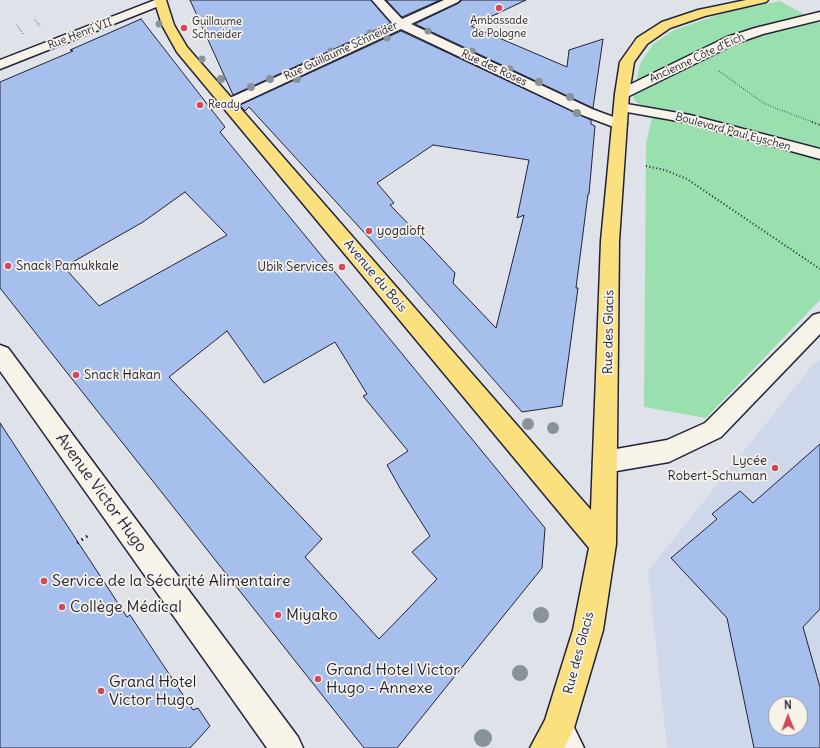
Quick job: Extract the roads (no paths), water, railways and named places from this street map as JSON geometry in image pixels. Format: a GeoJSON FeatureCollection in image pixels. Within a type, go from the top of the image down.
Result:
{"type":"FeatureCollection","features":[{"type":"Feature","properties":{"kind":"main road","name":"Rue des Glacis"},"geometry":{"type":"LineString","coordinates":[[557,741],[588,630],[603,544],[610,241],[621,108],[627,62],[642,41],[653,32],[666,25],[702,13],[762,0]]}},
{"type":"Feature","properties":{"kind":"main road","name":"Avenue du Bois"},"geometry":{"type":"LineString","coordinates":[[160,1],[168,25],[182,49],[603,544]]}},
{"type":"Feature","properties":{"kind":"street","name":"Rue des Roses"},"geometry":{"type":"LineString","coordinates":[[378,0],[400,24],[587,112],[621,108]]}},
{"type":"Feature","properties":{"kind":"street","name":"Rue Guillaume Schneider"},"geometry":{"type":"LineString","coordinates":[[228,104],[454,0]]}},
{"type":"Feature","properties":{"kind":"street","name":"Rue Henri VII"},"geometry":{"type":"LineString","coordinates":[[0,65],[160,1]]}},
{"type":"Feature","properties":{"kind":"street","name":"Ancienne Côte d'Eich"},"geometry":{"type":"LineString","coordinates":[[621,108],[732,40],[759,30],[820,16]]}},
{"type":"Feature","properties":{"kind":"street","name":"Boulevard Paul Eyschen"},"geometry":{"type":"LineString","coordinates":[[621,108],[690,118],[820,154]]}},
{"type":"Feature","properties":{"kind":"street"},"geometry":{"type":"LineString","coordinates":[[605,462],[669,451],[713,430],[820,321]]}},
{"type":"Feature","properties":{"kind":"street","name":"Avenue Victor Hugo"},"geometry":{"type":"LineString","coordinates":[[0,354],[287,748]]}},
{"type":"Feature","properties":{"kind":"place","name":"Ambassade de Pologne"},"geometry":{"type":"Point","coordinates":[499,8]}},
{"type":"Feature","properties":{"kind":"place","name":"Guillaume Schneider"},"geometry":{"type":"Point","coordinates":[184,28]}},
{"type":"Feature","properties":{"kind":"place","name":"Ready"},"geometry":{"type":"Point","coordinates":[200,105]}},
{"type":"Feature","properties":{"kind":"place","name":"yogaloft"},"geometry":{"type":"Point","coordinates":[369,231]}},
{"type":"Feature","properties":{"kind":"place","name":"Snack Pamukkale"},"geometry":{"type":"Point","coordinates":[8,266]}},
{"type":"Feature","properties":{"kind":"place","name":"Ubik Services"},"geometry":{"type":"Point","coordinates":[342,267]}},
{"type":"Feature","properties":{"kind":"place","name":"Snack Hakan"},"geometry":{"type":"Point","coordinates":[76,375]}},
{"type":"Feature","properties":{"kind":"place","name":"Lycée Robert-Schuman"},"geometry":{"type":"Point","coordinates":[775,468]}},
{"type":"Feature","properties":{"kind":"place","name":"Service de la Sécurité Alimentaire"},"geometry":{"type":"Point","coordinates":[44,581]}},
{"type":"Feature","properties":{"kind":"place","name":"Collège Médical"},"geometry":{"type":"Point","coordinates":[62,607]}},
{"type":"Feature","properties":{"kind":"place","name":"Miyako"},"geometry":{"type":"Point","coordinates":[278,615]}},
{"type":"Feature","properties":{"kind":"place","name":"Grand Hotel Victor Hugo - Annexe"},"geometry":{"type":"Point","coordinates":[318,679]}},
{"type":"Feature","properties":{"kind":"place","name":"Grand Hotel Victor Hugo"},"geometry":{"type":"Point","coordinates":[101,691]}}]}
